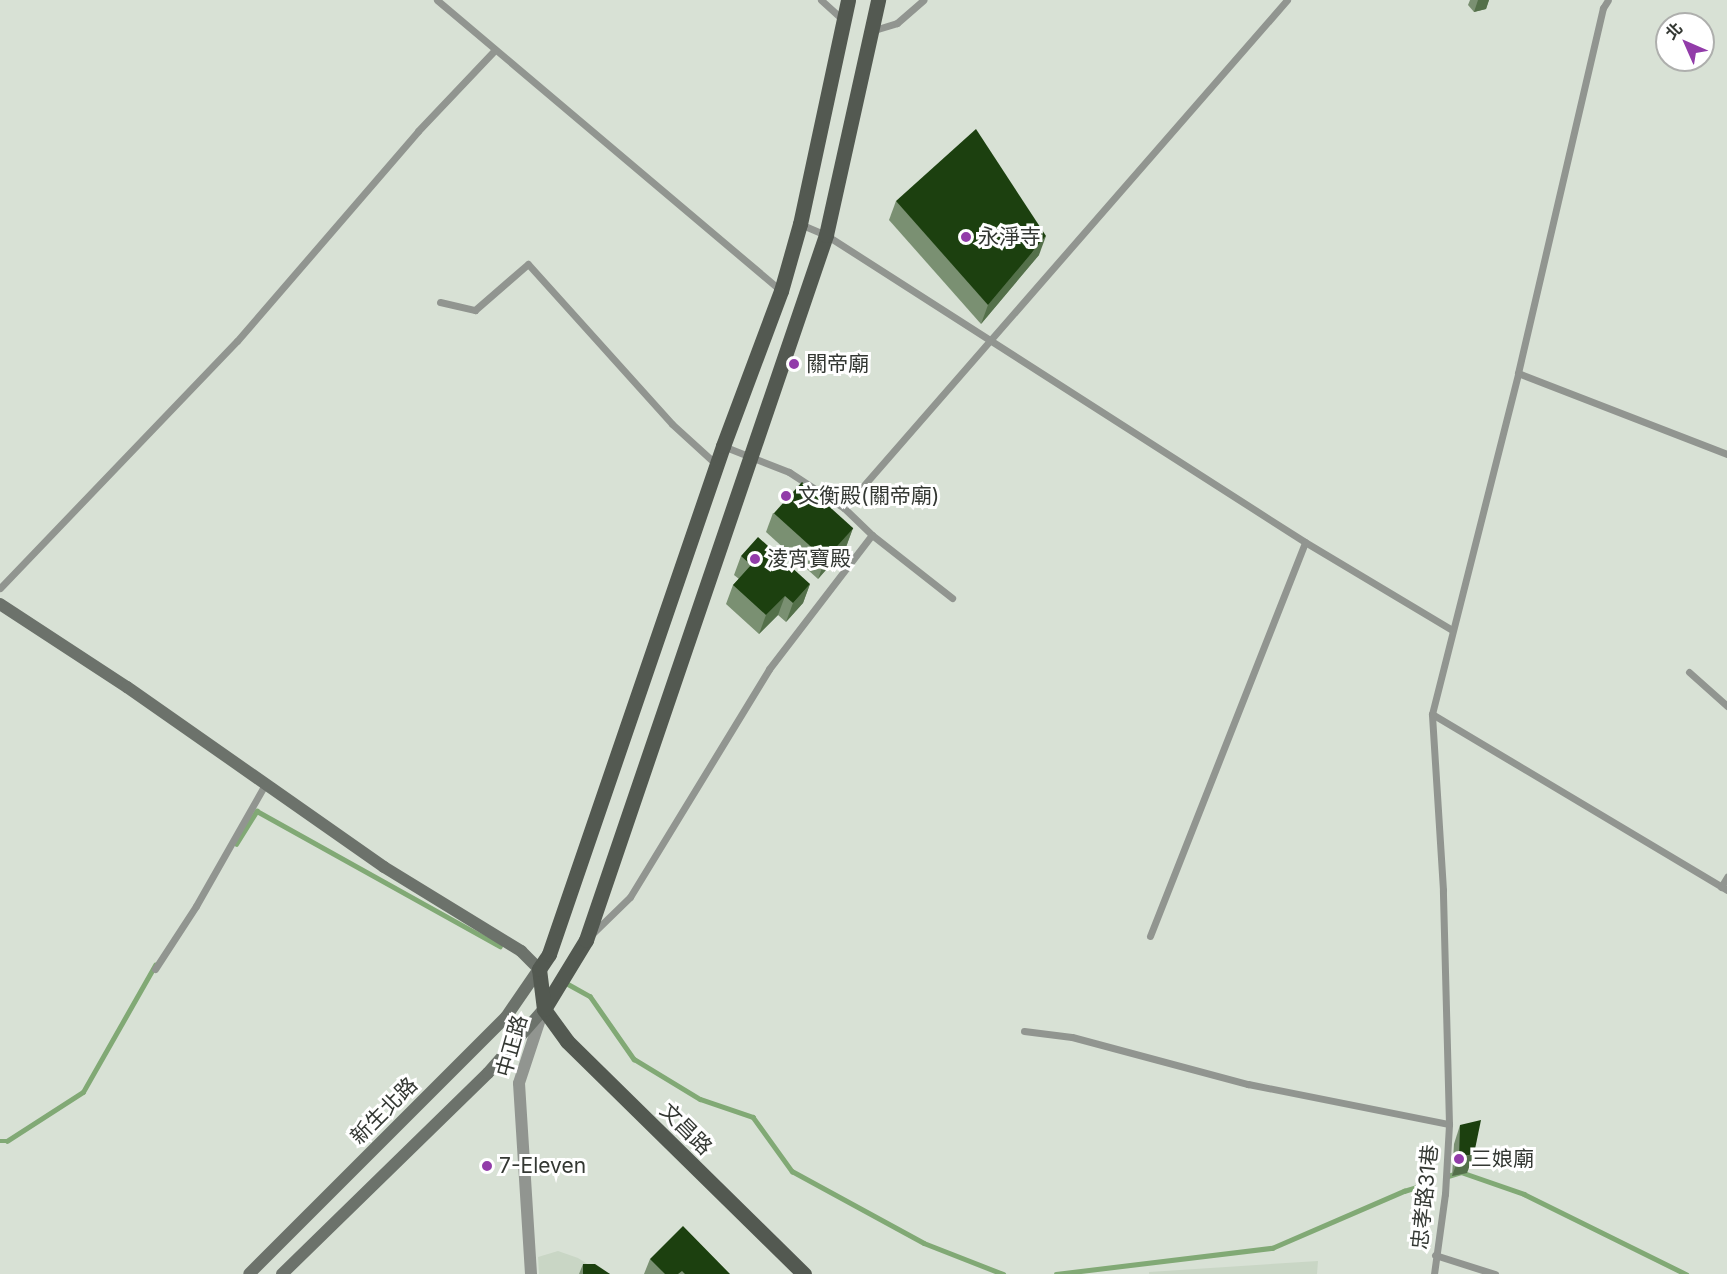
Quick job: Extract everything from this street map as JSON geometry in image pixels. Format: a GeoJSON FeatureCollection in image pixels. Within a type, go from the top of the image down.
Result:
{"type":"FeatureCollection","features":[{"type":"Feature","properties":{"kind":"main road"},"geometry":{"type":"LineString","coordinates":[[539,969],[549,954],[723,446],[781,291],[800,224],[848,0]]}},
{"type":"Feature","properties":{"kind":"main road"},"geometry":{"type":"LineString","coordinates":[[282,1274],[488,1073],[544,1009],[586,940],[826,235],[878,0]]}},
{"type":"Feature","properties":{"kind":"main road"},"geometry":{"type":"LineString","coordinates":[[0,604],[127,687],[384,867],[521,951],[539,969],[544,1009]]}},
{"type":"Feature","properties":{"kind":"main road","name":"新生北路"},"geometry":{"type":"LineString","coordinates":[[249,1274],[506,1017],[539,969]]}},
{"type":"Feature","properties":{"kind":"main road","name":"文昌路"},"geometry":{"type":"LineString","coordinates":[[544,1009],[567,1041],[804,1274]]}},
{"type":"Feature","properties":{"kind":"street","name":"中正路"},"geometry":{"type":"LineString","coordinates":[[531,1274],[519,1083],[544,1009]]}},
{"type":"Feature","properties":{"kind":"lane"},"geometry":{"type":"LineString","coordinates":[[437,0],[781,291]]}},
{"type":"Feature","properties":{"kind":"lane"},"geometry":{"type":"LineString","coordinates":[[821,0],[843,21]]}},
{"type":"Feature","properties":{"kind":"lane"},"geometry":{"type":"LineString","coordinates":[[871,31],[897,23],[923,0]]}},
{"type":"Feature","properties":{"kind":"lane"},"geometry":{"type":"LineString","coordinates":[[844,508],[1287,0]]}},
{"type":"Feature","properties":{"kind":"lane","name":"忠孝路31巷"},"geometry":{"type":"LineString","coordinates":[[1434,1274],[1445,1194],[1449,1124],[1443,890],[1432,714],[1518,373],[1603,8],[1608,0]]}},
{"type":"Feature","properties":{"kind":"lane"},"geometry":{"type":"LineString","coordinates":[[0,588],[237,341],[418,131],[495,50]]}},
{"type":"Feature","properties":{"kind":"lane"},"geometry":{"type":"LineString","coordinates":[[800,224],[826,235],[1305,542],[1452,630]]}},
{"type":"Feature","properties":{"kind":"lane"},"geometry":{"type":"LineString","coordinates":[[440,302],[475,310],[528,264],[672,424],[717,465]]}},
{"type":"Feature","properties":{"kind":"lane"},"geometry":{"type":"LineString","coordinates":[[1518,373],[1727,454]]}},
{"type":"Feature","properties":{"kind":"lane"},"geometry":{"type":"LineString","coordinates":[[723,446],[789,472],[844,508],[872,535],[952,598]]}},
{"type":"Feature","properties":{"kind":"lane"},"geometry":{"type":"LineString","coordinates":[[586,940],[630,897],[769,669],[872,535]]}},
{"type":"Feature","properties":{"kind":"lane"},"geometry":{"type":"LineString","coordinates":[[1150,936],[1305,542]]}},
{"type":"Feature","properties":{"kind":"lane"},"geometry":{"type":"LineString","coordinates":[[1689,672],[1727,706]]}},
{"type":"Feature","properties":{"kind":"lane"},"geometry":{"type":"LineString","coordinates":[[1432,714],[1724,888],[1727,877]]}},
{"type":"Feature","properties":{"kind":"lane"},"geometry":{"type":"LineString","coordinates":[[155,969],[196,906],[266,783]]}},
{"type":"Feature","properties":{"kind":"lane"},"geometry":{"type":"LineString","coordinates":[[1024,1031],[1072,1037],[1248,1084],[1449,1124]]}},
{"type":"Feature","properties":{"kind":"lane"},"geometry":{"type":"LineString","coordinates":[[1435,1255],[1495,1274]]}},
{"type":"Feature","properties":{"kind":"shaded area"},"geometry":{"type":"Polygon","coordinates":[[[558,1251],[578,1258],[603,1274],[539,1274],[538,1257],[558,1251]]]}},
{"type":"Feature","properties":{"kind":"shaded area"},"geometry":{"type":"Polygon","coordinates":[[[1318,1261],[1317,1274],[1149,1274],[1149,1272],[1318,1261]]]}},
{"type":"Feature","properties":{"kind":"building","name":"永淨寺"},"geometry":{"type":"Polygon","coordinates":[[[976,129],[1046,236],[988,305],[896,201],[976,129]]]}},
{"type":"Feature","properties":{"kind":"building"},"geometry":{"type":"Polygon","coordinates":[[[802,482],[853,528],[825,559],[774,513],[802,482]]]}},
{"type":"Feature","properties":{"kind":"building"},"geometry":{"type":"Polygon","coordinates":[[[758,537],[810,584],[793,603],[785,596],[766,615],[733,585],[751,565],[741,556],[758,537]]]}},
{"type":"Feature","properties":{"kind":"building"},"geometry":{"type":"Polygon","coordinates":[[[1481,1120],[1474,1154],[1459,1157],[1460,1125],[1481,1120]]]}},
{"type":"Feature","properties":{"kind":"building"},"geometry":{"type":"Polygon","coordinates":[[[683,1226],[730,1274],[685,1274],[682,1271],[678,1274],[665,1274],[650,1259],[683,1226]]]}},
{"type":"Feature","properties":{"kind":"building"},"geometry":{"type":"Polygon","coordinates":[[[583,1264],[595,1264],[610,1274],[583,1274],[583,1264]]]}},
{"type":"Feature","properties":{"kind":"waterway"},"geometry":{"type":"LineString","coordinates":[[236,844],[257,811],[500,946]]}},
{"type":"Feature","properties":{"kind":"waterway"},"geometry":{"type":"LineString","coordinates":[[0,1141],[7,1141],[83,1092],[155,965]]}},
{"type":"Feature","properties":{"kind":"waterway"},"geometry":{"type":"LineString","coordinates":[[568,984],[590,996],[634,1059],[700,1099],[753,1117],[792,1171],[924,1243],[1003,1274]]}},
{"type":"Feature","properties":{"kind":"waterway"},"geometry":{"type":"LineString","coordinates":[[1448,1176],[1461,1172],[1524,1194],[1686,1274]]}},
{"type":"Feature","properties":{"kind":"waterway"},"geometry":{"type":"LineString","coordinates":[[1056,1274],[1272,1248],[1404,1191],[1430,1183]]}},
{"type":"Feature","properties":{"kind":"place","name":"永淨寺"},"geometry":{"type":"Point","coordinates":[966,237]}},
{"type":"Feature","properties":{"kind":"place","name":"關帝廟"},"geometry":{"type":"Point","coordinates":[794,364]}},
{"type":"Feature","properties":{"kind":"place","name":"文衡殿(關帝廟)"},"geometry":{"type":"Point","coordinates":[786,496]}},
{"type":"Feature","properties":{"kind":"place","name":"淩宵寶殿"},"geometry":{"type":"Point","coordinates":[755,559]}},
{"type":"Feature","properties":{"kind":"place","name":"三娘廟"},"geometry":{"type":"Point","coordinates":[1459,1159]}},
{"type":"Feature","properties":{"kind":"place","name":"7-Eleven"},"geometry":{"type":"Point","coordinates":[487,1166]}}]}
